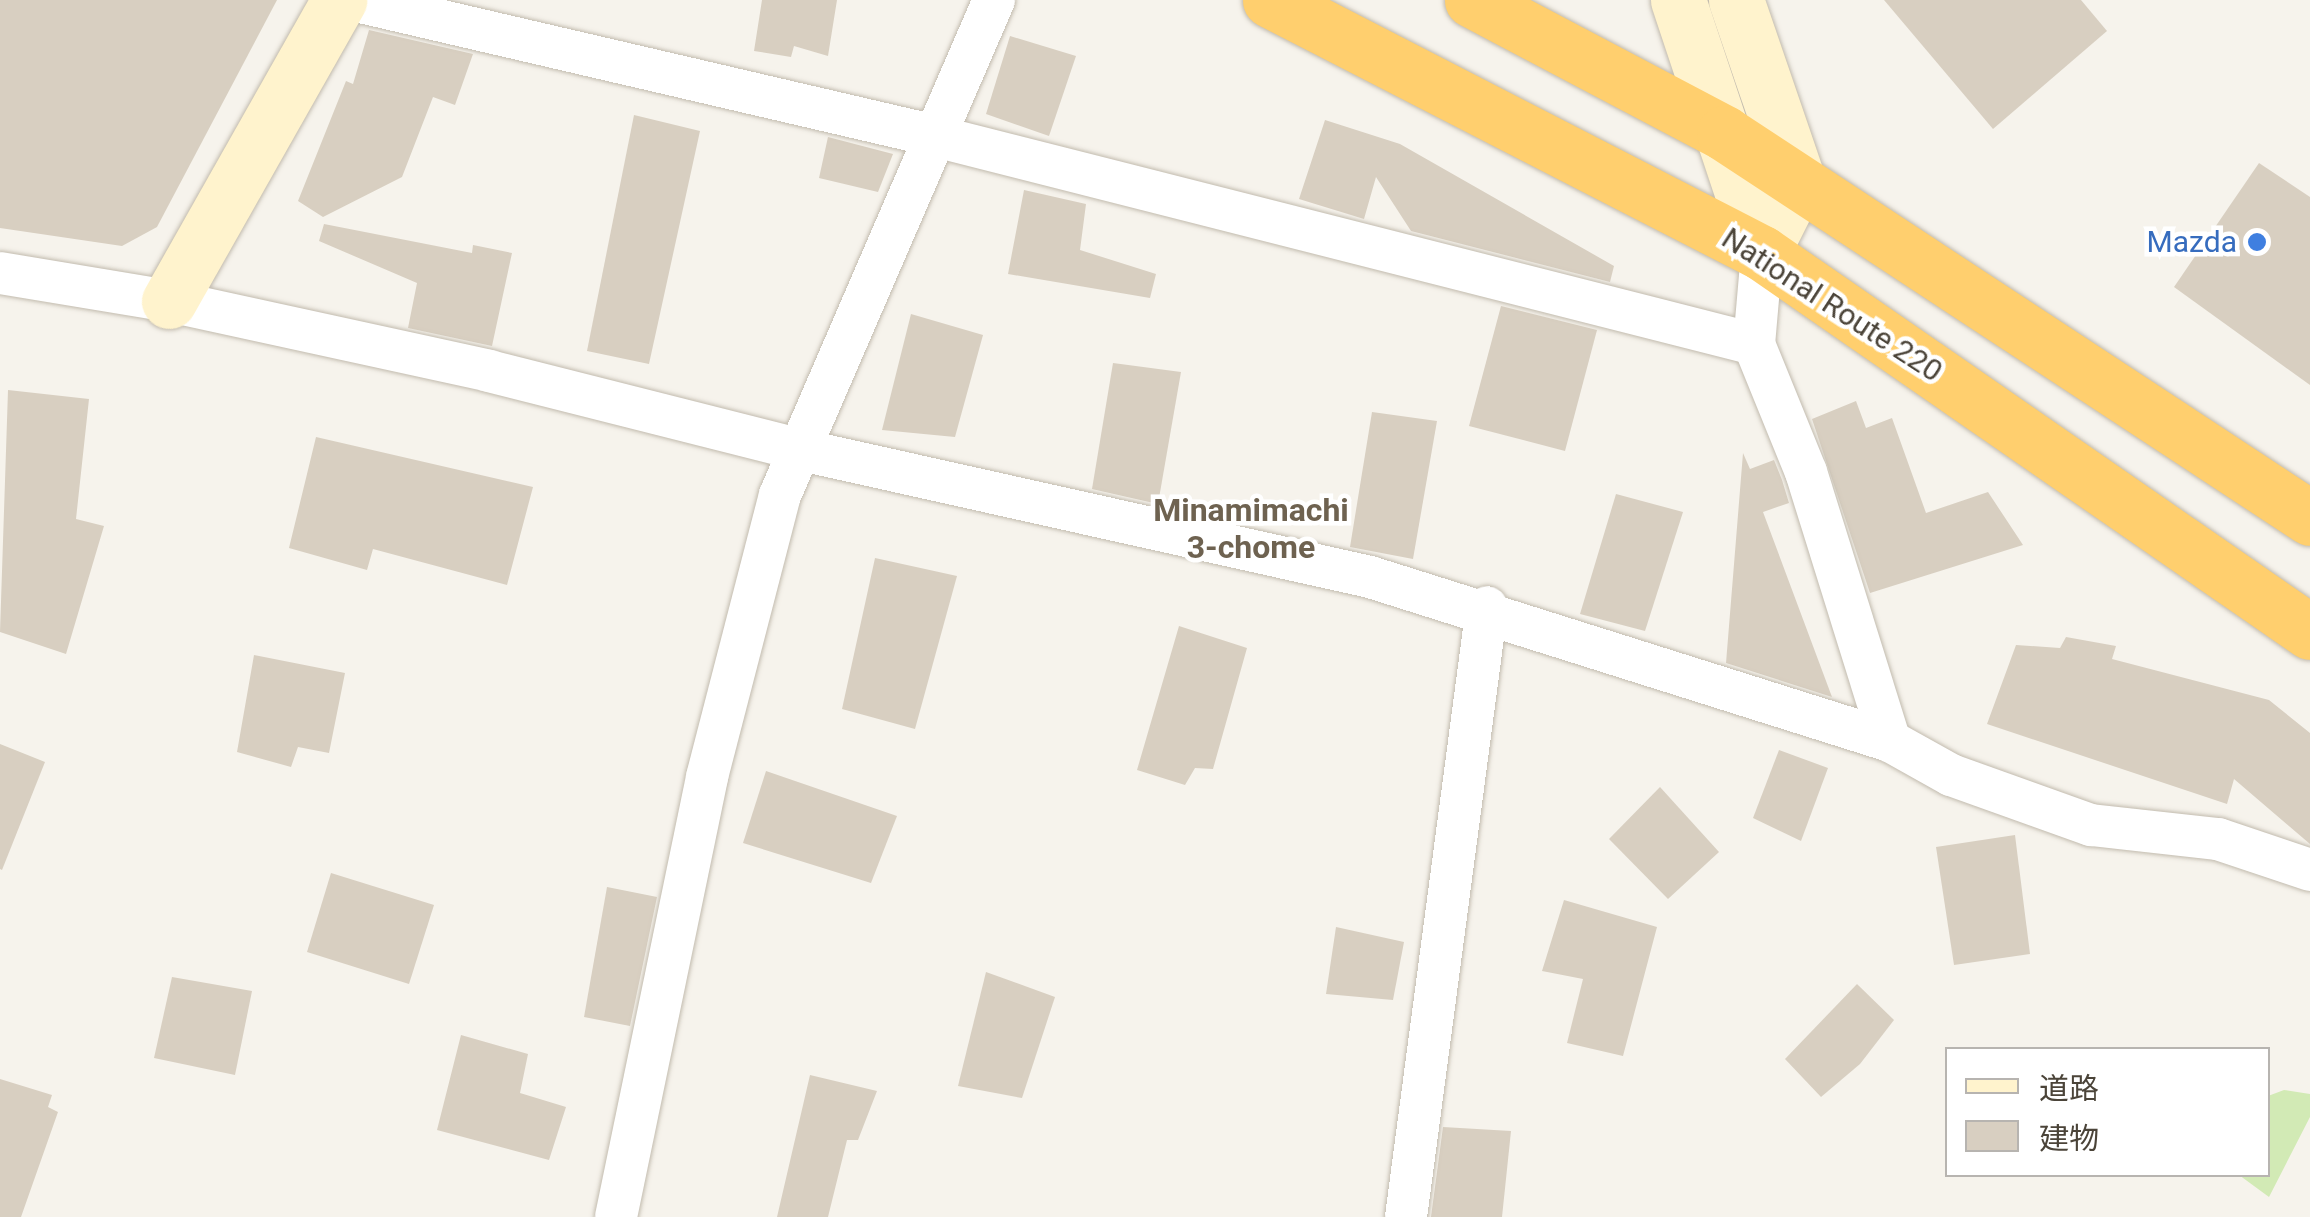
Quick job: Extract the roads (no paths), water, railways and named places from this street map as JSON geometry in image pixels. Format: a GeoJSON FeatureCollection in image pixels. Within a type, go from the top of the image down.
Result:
{"type":"FeatureCollection","features":[{"type":"Feature","properties":{"kind":"highway","name":"National Route 220"},"geometry":{"type":"LineString","coordinates":[[1270,0],[1762,253],[2310,632]]}},
{"type":"Feature","properties":{"kind":"highway"},"geometry":{"type":"LineString","coordinates":[[1472,0],[1724,133],[2310,518]]}},
{"type":"Feature","properties":{"kind":"street"},"geometry":{"type":"LineString","coordinates":[[169,300],[338,0]]}},
{"type":"Feature","properties":{"kind":"street"},"geometry":{"type":"LineString","coordinates":[[352,0],[931,134],[1754,344]]}},
{"type":"Feature","properties":{"kind":"street"},"geometry":{"type":"LineString","coordinates":[[616,1217],[707,776],[797,449],[931,134],[994,0]]}},
{"type":"Feature","properties":{"kind":"street"},"geometry":{"type":"LineString","coordinates":[[1678,0],[1762,253]]}},
{"type":"Feature","properties":{"kind":"street"},"geometry":{"type":"LineString","coordinates":[[1736,0],[1798,181],[1762,253],[1754,344],[1806,472],[1890,741]]}},
{"type":"Feature","properties":{"kind":"street"},"geometry":{"type":"LineString","coordinates":[[0,273],[169,300],[1487,608],[1619,662],[1890,741],[1951,775],[2091,824],[2218,840],[2310,870]]}},
{"type":"Feature","properties":{"kind":"street"},"geometry":{"type":"LineString","coordinates":[[1406,1217],[1487,608]]}},
{"type":"Feature","properties":{"kind":"place","name":"Mazda"},"geometry":{"type":"Point","coordinates":[2257,242]}},
{"type":"Feature","properties":{"kind":"district","name":"Minamimachi 3-chome"},"geometry":{"type":"Point","coordinates":[1251,530]}}]}
